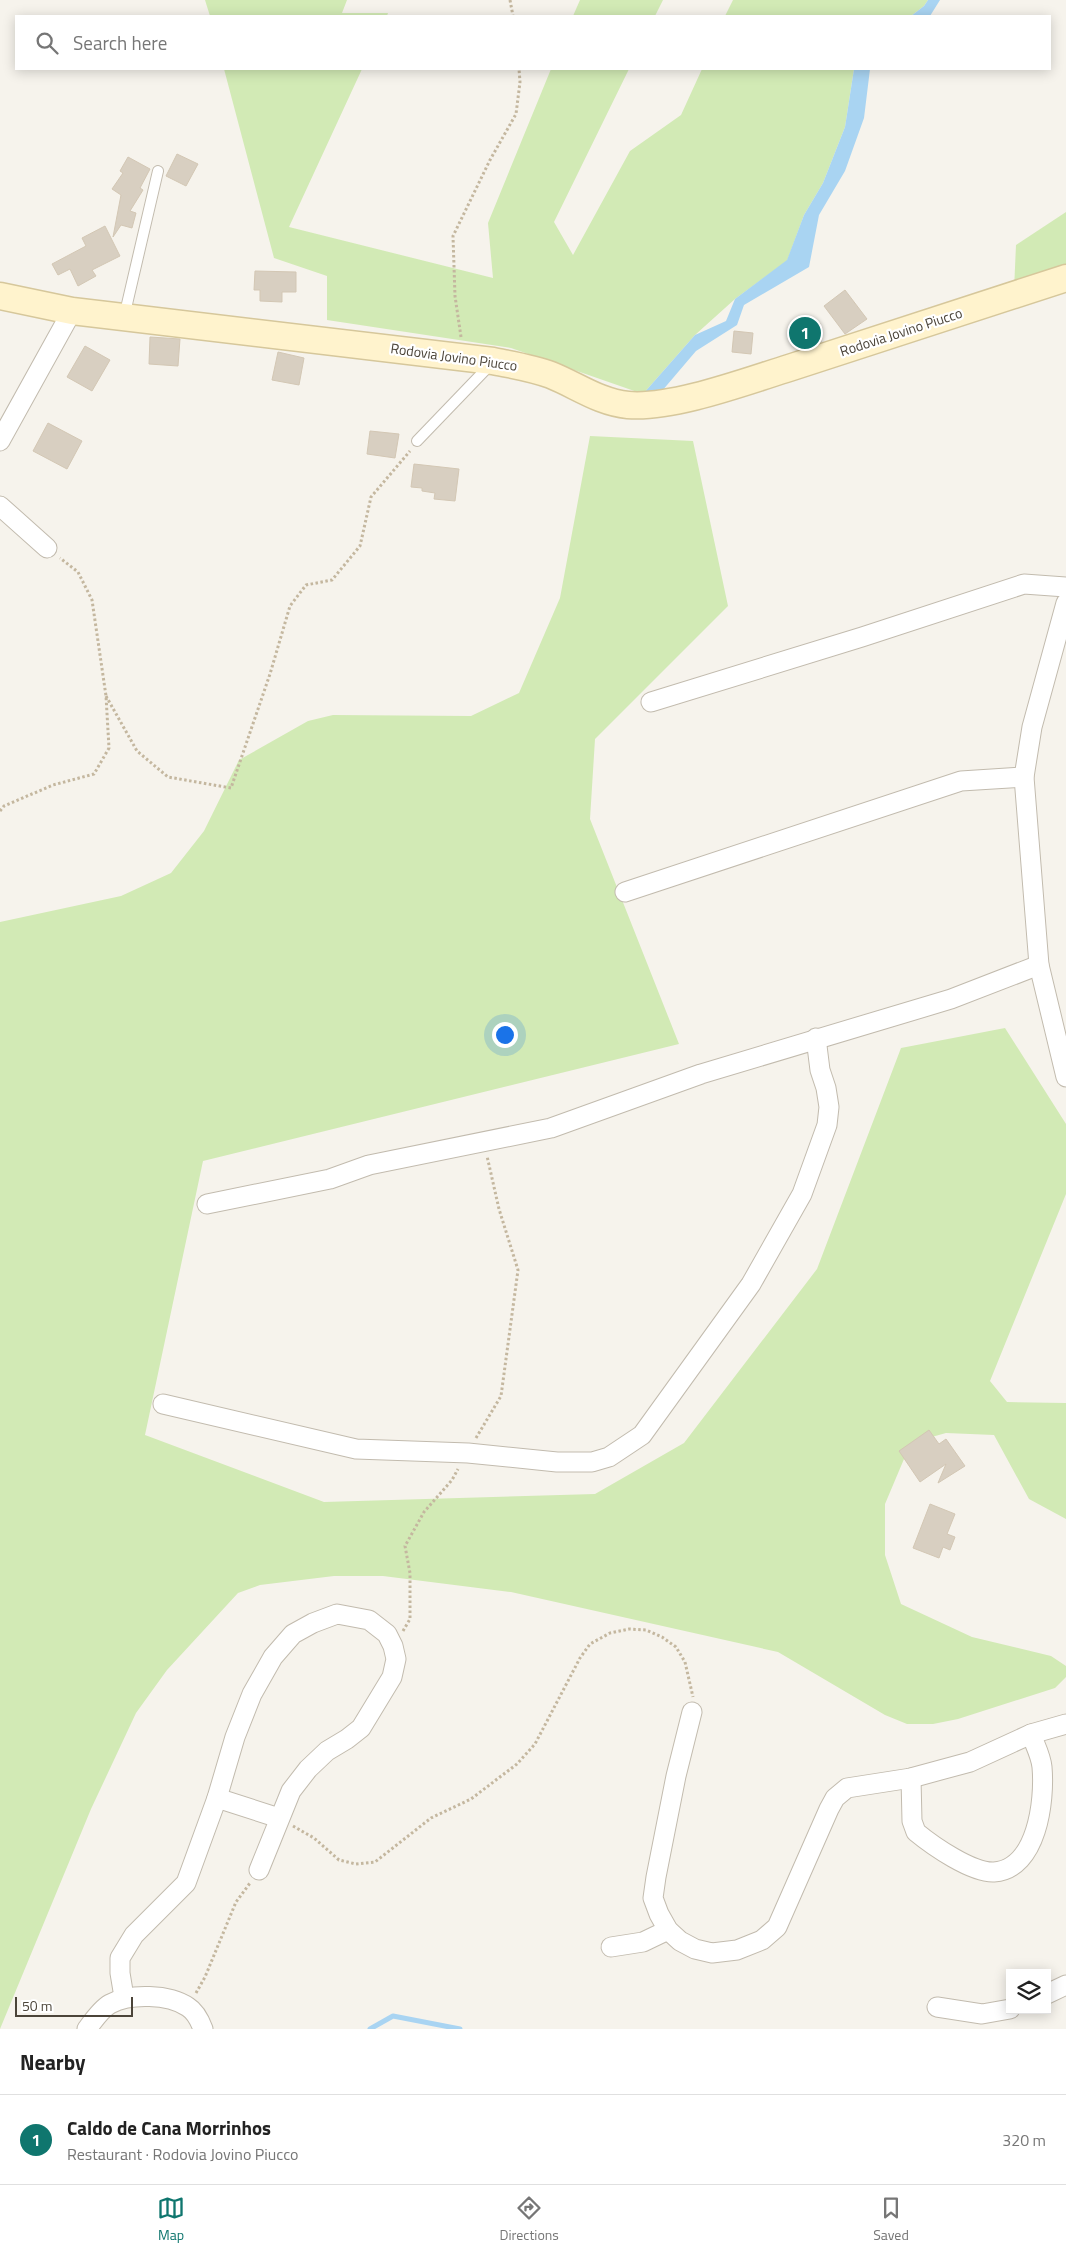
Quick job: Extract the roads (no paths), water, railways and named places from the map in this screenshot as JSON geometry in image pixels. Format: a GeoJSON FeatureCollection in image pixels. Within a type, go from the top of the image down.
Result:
{"type":"FeatureCollection","features":[{"type":"Feature","properties":{"kind":"main road","name":"Rodovia Jovino Piucco"},"geometry":{"type":"LineString","coordinates":[[0,296],[72,311],[124,318],[493,361],[552,375],[587,394],[607,401],[630,405],[678,400],[738,384],[1066,278]]}},
{"type":"Feature","properties":{"kind":"street"},"geometry":{"type":"LineString","coordinates":[[0,440],[72,311]]}},
{"type":"Feature","properties":{"kind":"street"},"geometry":{"type":"LineString","coordinates":[[0,506],[47,548]]}},
{"type":"Feature","properties":{"kind":"street"},"geometry":{"type":"LineString","coordinates":[[651,702],[862,637],[1024,584],[1066,587]]}},
{"type":"Feature","properties":{"kind":"street"},"geometry":{"type":"LineString","coordinates":[[1066,603],[1032,727],[1024,777],[1039,965],[1066,1077]]}},
{"type":"Feature","properties":{"kind":"street"},"geometry":{"type":"LineString","coordinates":[[625,892],[961,781],[1024,777]]}},
{"type":"Feature","properties":{"kind":"street"},"geometry":{"type":"LineString","coordinates":[[208,1204],[330,1179],[369,1165],[551,1128],[701,1074],[951,999],[1039,965]]}},
{"type":"Feature","properties":{"kind":"street"},"geometry":{"type":"LineString","coordinates":[[163,1404],[356,1449],[468,1453],[557,1462],[592,1462],[609,1457],[642,1435],[751,1284],[810,1176],[827,1125],[829,1107],[826,1088],[820,1070],[816,1038]]}},
{"type":"Feature","properties":{"kind":"street"},"geometry":{"type":"LineString","coordinates":[[124,1997],[120,1973],[120,1958],[134,1935],[186,1883],[252,1694],[273,1657],[294,1634],[313,1623],[337,1614],[369,1620],[387,1634],[393,1646],[396,1659],[392,1677],[361,1728],[347,1740],[327,1751],[308,1769],[291,1790],[260,1870]]}},
{"type":"Feature","properties":{"kind":"street"},"geometry":{"type":"LineString","coordinates":[[692,1712],[668,1813],[653,1898],[668,1930],[680,1941],[695,1949],[712,1953],[737,1950],[762,1940],[777,1927],[835,1798],[847,1788],[911,1778],[970,1762],[1031,1734],[1066,1724]]}},
{"type":"Feature","properties":{"kind":"street"},"geometry":{"type":"LineString","coordinates":[[911,1778],[912,1821],[916,1832],[975,1869],[993,1872],[1009,1868],[1028,1848],[1037,1829],[1041,1811],[1042,1765],[1031,1734]]}},
{"type":"Feature","properties":{"kind":"street"},"geometry":{"type":"LineString","coordinates":[[217,1798],[279,1818]]}},
{"type":"Feature","properties":{"kind":"street"},"geometry":{"type":"LineString","coordinates":[[611,1947],[642,1942],[668,1930]]}},
{"type":"Feature","properties":{"kind":"street"},"geometry":{"type":"LineString","coordinates":[[1051,1992],[1066,1985]]}},
{"type":"Feature","properties":{"kind":"street"},"geometry":{"type":"LineString","coordinates":[[86,2029],[108,2005],[124,1997],[150,1996],[173,2000],[188,2007],[199,2018],[203,2029]]}},
{"type":"Feature","properties":{"kind":"street"},"geometry":{"type":"LineString","coordinates":[[937,2007],[982,2014],[1006,2010]]}},
{"type":"Feature","properties":{"kind":"lane"},"geometry":{"type":"LineString","coordinates":[[124,318],[158,171]]}},
{"type":"Feature","properties":{"kind":"lane"},"geometry":{"type":"LineString","coordinates":[[417,441],[486,371],[493,361]]}},
{"type":"Feature","properties":{"kind":"water"},"geometry":{"type":"Polygon","coordinates":[[[928,0],[940,0],[931,15],[912,15],[924,6],[928,0]]]}},
{"type":"Feature","properties":{"kind":"water"},"geometry":{"type":"Polygon","coordinates":[[[854,70],[870,70],[864,118],[845,171],[819,215],[809,267],[744,305],[737,325],[696,351],[656,398],[643,394],[695,335],[726,321],[735,299],[787,260],[804,215],[823,183],[845,127],[854,70]]]}},
{"type":"Feature","properties":{"kind":"waterway"},"geometry":{"type":"LineString","coordinates":[[370,2029],[393,2016],[460,2029]]}},
{"type":"Feature","properties":{"kind":"place","name":"Caldo de Cana Morrinhos"},"geometry":{"type":"Point","coordinates":[805,333]}}]}
